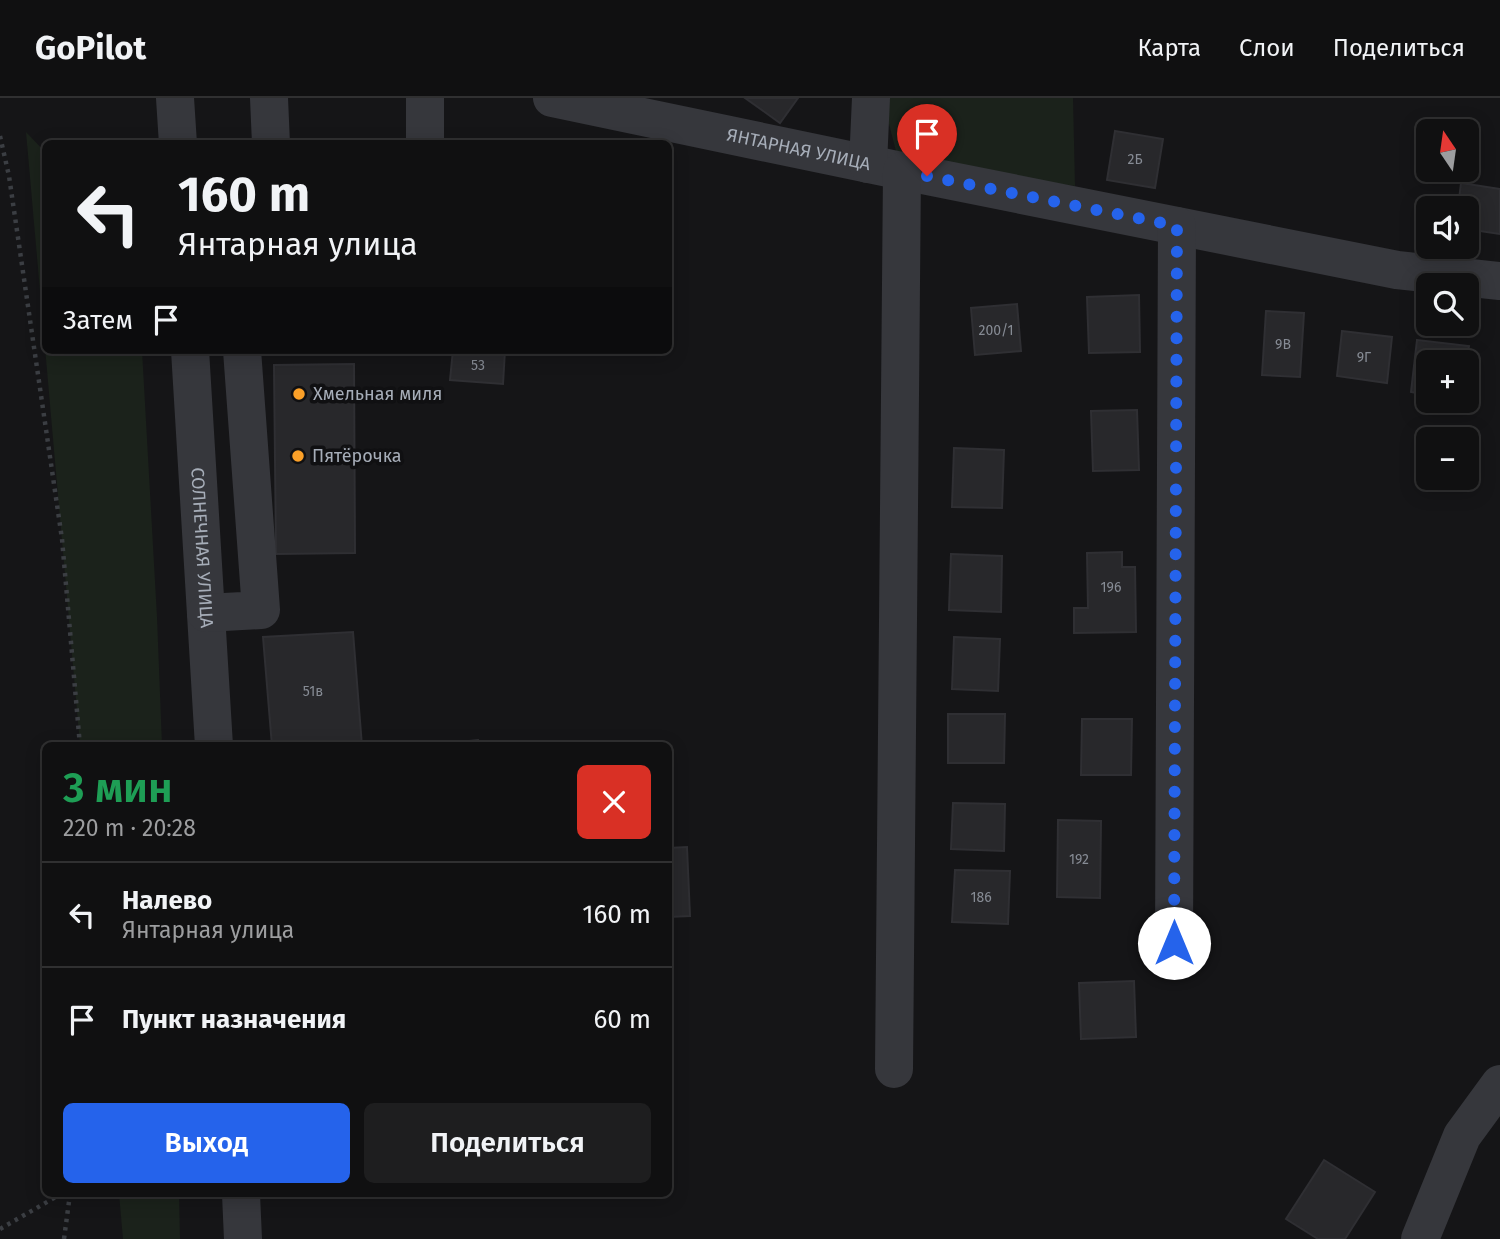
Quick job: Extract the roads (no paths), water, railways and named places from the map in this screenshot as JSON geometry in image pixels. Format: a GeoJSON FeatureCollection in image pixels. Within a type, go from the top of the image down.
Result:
{"type":"FeatureCollection","features":[{"type":"Feature","properties":{"kind":"street"},"geometry":{"type":"LineString","coordinates":[[175,98],[177,140]]}},
{"type":"Feature","properties":{"kind":"street"},"geometry":{"type":"LineString","coordinates":[[269,98],[271,140]]}},
{"type":"Feature","properties":{"kind":"street"},"geometry":{"type":"LineString","coordinates":[[425,98],[425,140]]}},
{"type":"Feature","properties":{"kind":"street","name":"ЯНТАРНАЯ УЛИЦА"},"geometry":{"type":"LineString","coordinates":[[552,98],[885,168],[1397,270],[1500,281]]}},
{"type":"Feature","properties":{"kind":"street"},"geometry":{"type":"LineString","coordinates":[[871,98],[885,168],[894,1069]]}},
{"type":"Feature","properties":{"kind":"street"},"geometry":{"type":"LineString","coordinates":[[1174,943],[1177,226]]}},
{"type":"Feature","properties":{"kind":"street","name":"СОЛНЕЧНАЯ УЛИЦА"},"geometry":{"type":"LineString","coordinates":[[190,354],[214,742]]}},
{"type":"Feature","properties":{"kind":"street"},"geometry":{"type":"LineString","coordinates":[[206,613],[261,610],[242,354]]}},
{"type":"Feature","properties":{"kind":"street"},"geometry":{"type":"LineString","coordinates":[[1420,1239],[1462,1136],[1500,1084]]}},
{"type":"Feature","properties":{"kind":"street"},"geometry":{"type":"LineString","coordinates":[[241,1197],[243,1239]]}},
{"type":"Feature","properties":{"kind":"place","name":"Хмельная миля"},"geometry":{"type":"Point","coordinates":[299,394]}},
{"type":"Feature","properties":{"kind":"place","name":"Пятёрочка"},"geometry":{"type":"Point","coordinates":[298,456]}}]}
